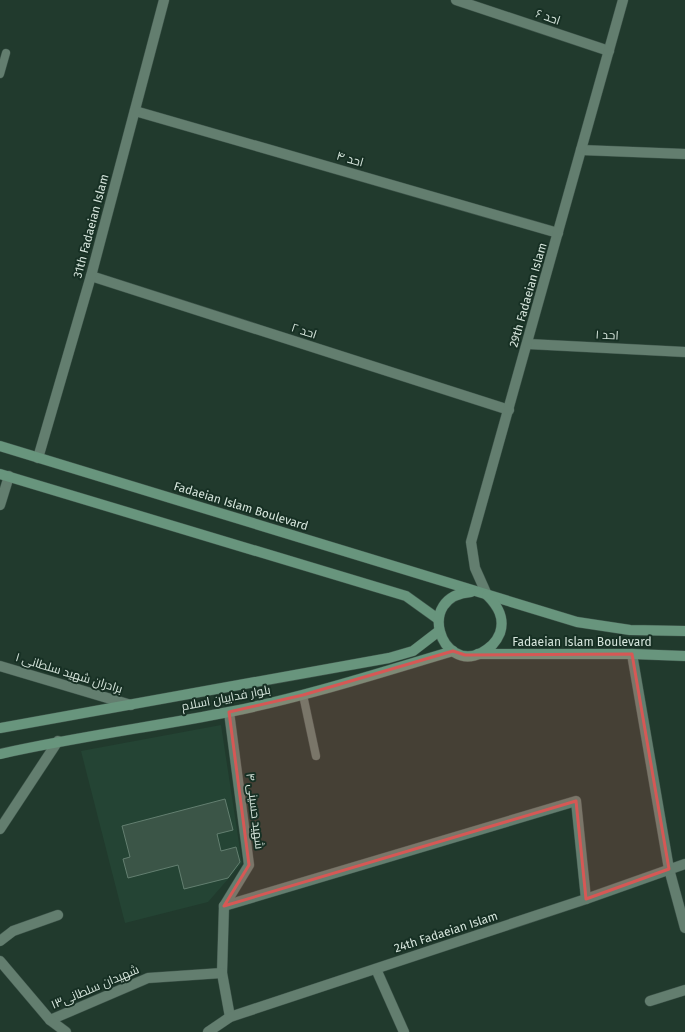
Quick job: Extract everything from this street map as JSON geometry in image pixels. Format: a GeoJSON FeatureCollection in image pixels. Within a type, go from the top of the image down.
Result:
{"type":"FeatureCollection","features":[{"type":"Feature","properties":{"kind":"main road","name":"Fadaeian Islam Boulevard"},"geometry":{"type":"LineString","coordinates":[[0,446],[474,591]]}},
{"type":"Feature","properties":{"kind":"main road"},"geometry":{"type":"LineString","coordinates":[[5,475],[406,596],[438,619]]}},
{"type":"Feature","properties":{"kind":"main road"},"geometry":{"type":"LineString","coordinates":[[474,591],[487,596],[496,604],[501,615],[502,628],[498,640],[489,649],[478,654],[465,655],[453,651],[444,643],[439,632],[438,619],[442,607],[450,598],[462,592],[474,591]]}},
{"type":"Feature","properties":{"kind":"main road","name":"Fadaeian Islam Boulevard"},"geometry":{"type":"LineString","coordinates":[[487,596],[577,622],[630,630],[685,632]]}},
{"type":"Feature","properties":{"kind":"main road","name":"بلوار فداییان اسلام"},"geometry":{"type":"LineString","coordinates":[[0,728],[389,658],[413,651],[439,632]]}},
{"type":"Feature","properties":{"kind":"main road","name":"بلوار فداییان اسلام"},"geometry":{"type":"LineString","coordinates":[[0,754],[58,741],[229,712],[303,695],[453,651]]}},
{"type":"Feature","properties":{"kind":"main road","name":"Fadaeian Islam Boulevard"},"geometry":{"type":"LineString","coordinates":[[478,654],[632,654],[685,656]]}},
{"type":"Feature","properties":{"kind":"street","name":"31th Fadaeian Islam"},"geometry":{"type":"LineString","coordinates":[[38,458],[91,276],[164,0]]}},
{"type":"Feature","properties":{"kind":"street","name":"احد ۶"},"geometry":{"type":"LineString","coordinates":[[458,0],[609,51]]}},
{"type":"Feature","properties":{"kind":"street","name":"29th Fadaeian Islam"},"geometry":{"type":"LineString","coordinates":[[487,596],[476,568],[471,542],[528,344],[623,0]]}},
{"type":"Feature","properties":{"kind":"street","name":"احد ۴"},"geometry":{"type":"LineString","coordinates":[[135,111],[558,233]]}},
{"type":"Feature","properties":{"kind":"street"},"geometry":{"type":"LineString","coordinates":[[581,150],[685,154]]}},
{"type":"Feature","properties":{"kind":"street","name":"احد ۲"},"geometry":{"type":"LineString","coordinates":[[91,276],[509,410]]}},
{"type":"Feature","properties":{"kind":"street","name":"احد ۱"},"geometry":{"type":"LineString","coordinates":[[528,344],[685,352]]}},
{"type":"Feature","properties":{"kind":"street"},"geometry":{"type":"LineString","coordinates":[[0,505],[5,475]]}},
{"type":"Feature","properties":{"kind":"street"},"geometry":{"type":"LineString","coordinates":[[632,654],[670,869],[685,928]]}},
{"type":"Feature","properties":{"kind":"street","name":"برادران شهید سلطانی ۱"},"geometry":{"type":"LineString","coordinates":[[0,666],[131,705]]}},
{"type":"Feature","properties":{"kind":"street","name":"شهید حسینی ۴"},"geometry":{"type":"LineString","coordinates":[[224,906],[249,865],[229,712]]}},
{"type":"Feature","properties":{"kind":"street"},"geometry":{"type":"LineString","coordinates":[[0,829],[58,741]]}},
{"type":"Feature","properties":{"kind":"street"},"geometry":{"type":"LineString","coordinates":[[215,1031],[230,1017],[222,973],[224,906],[576,800],[586,899]]}},
{"type":"Feature","properties":{"kind":"street","name":"24th Fadaeian Islam"},"geometry":{"type":"LineString","coordinates":[[230,1017],[376,970],[685,864]]}},
{"type":"Feature","properties":{"kind":"street"},"geometry":{"type":"LineString","coordinates":[[0,941],[13,931],[58,915]]}},
{"type":"Feature","properties":{"kind":"street"},"geometry":{"type":"LineString","coordinates":[[0,961],[50,1020],[66,1032]]}},
{"type":"Feature","properties":{"kind":"street"},"geometry":{"type":"LineString","coordinates":[[376,970],[404,1032]]}},
{"type":"Feature","properties":{"kind":"street","name":"شهیدان سلطانی۱۳"},"geometry":{"type":"LineString","coordinates":[[50,1020],[148,978],[222,973]]}},
{"type":"Feature","properties":{"kind":"street"},"geometry":{"type":"LineString","coordinates":[[650,1001],[685,990]]}},
{"type":"Feature","properties":{"kind":"lane"},"geometry":{"type":"LineString","coordinates":[[0,74],[6,52]]}},
{"type":"Feature","properties":{"kind":"lane"},"geometry":{"type":"LineString","coordinates":[[303,695],[316,756]]}},
{"type":"Feature","properties":{"kind":"highlighted area"},"geometry":{"type":"Polygon","coordinates":[[[453,651],[465,655],[632,654],[669,869],[586,899],[576,801],[224,906],[249,865],[229,712],[303,695],[453,651]]]}},
{"type":"Feature","properties":{"kind":"shaded area"},"geometry":{"type":"Polygon","coordinates":[[[221,725],[242,863],[208,902],[125,923],[81,751],[221,725]]]}},
{"type":"Feature","properties":{"kind":"building"},"geometry":{"type":"Polygon","coordinates":[[[225,799],[233,830],[217,834],[221,851],[236,847],[240,862],[228,878],[184,889],[178,865],[128,878],[123,859],[130,857],[122,826],[225,799]]]}}]}
